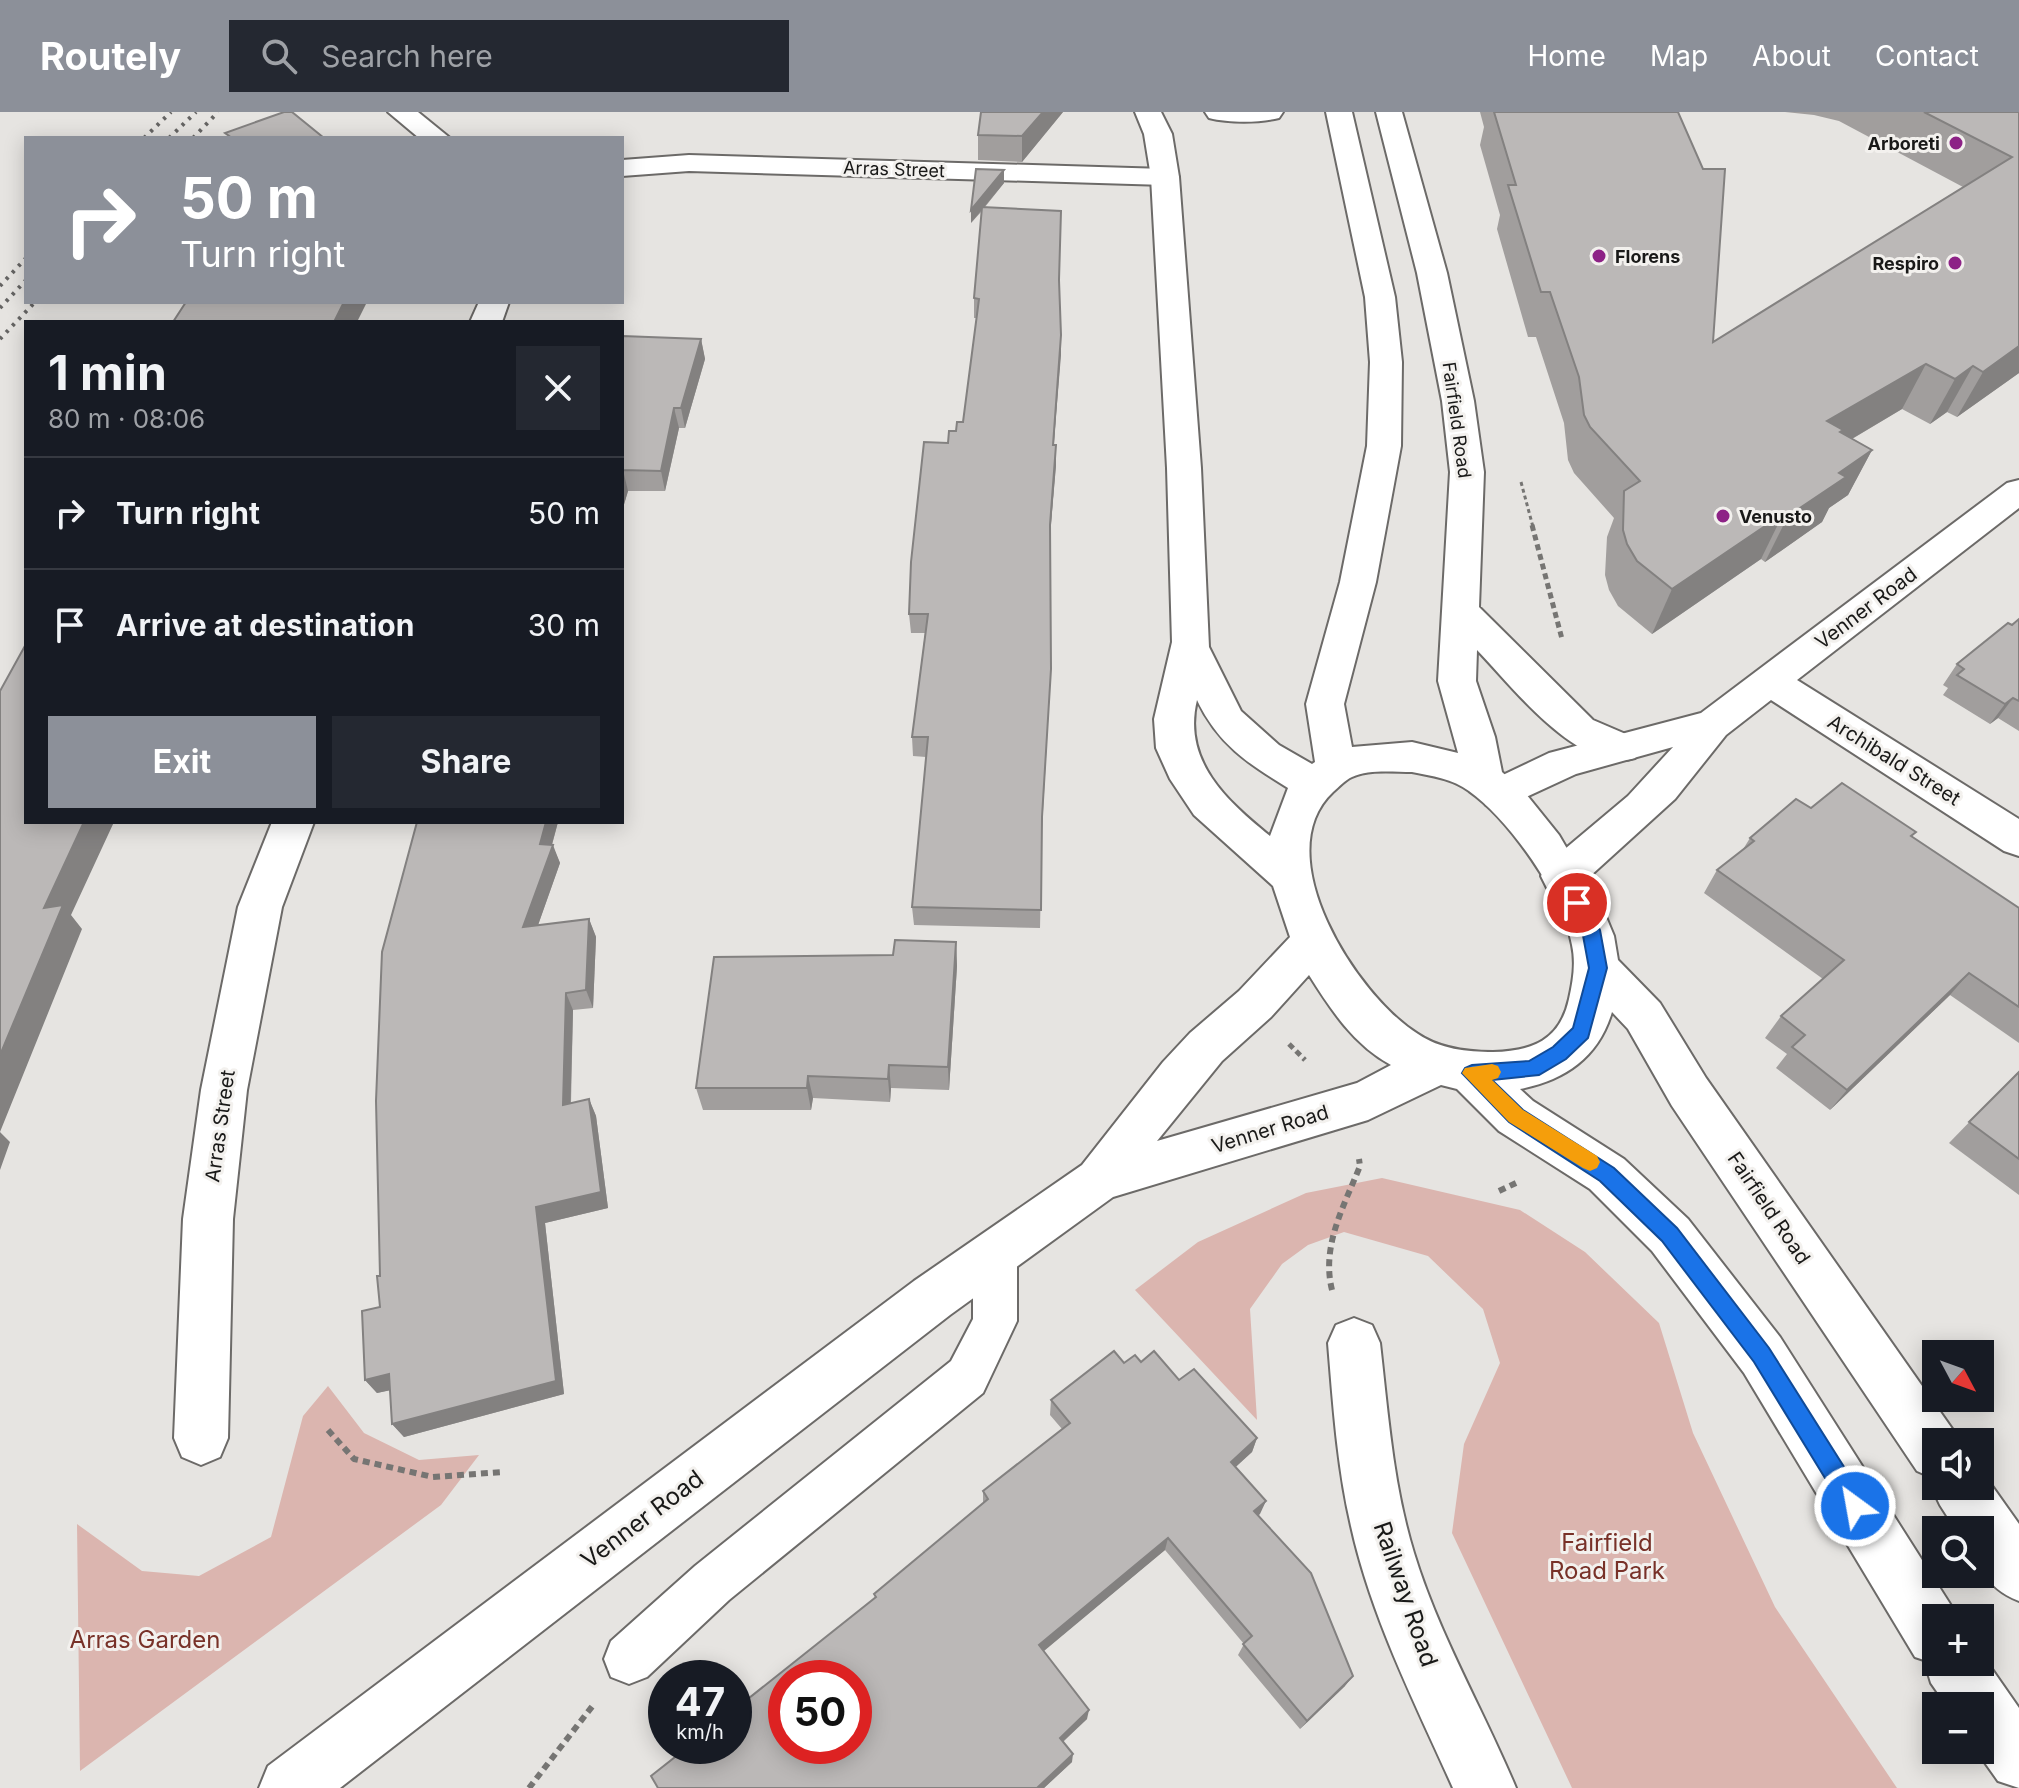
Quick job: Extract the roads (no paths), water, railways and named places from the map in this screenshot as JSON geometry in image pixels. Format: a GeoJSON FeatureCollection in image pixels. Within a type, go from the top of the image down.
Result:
{"type":"FeatureCollection","features":[{"type":"Feature","properties":{"kind":"street"},"geometry":{"type":"LineString","coordinates":[[401,112],[433,136]]}},
{"type":"Feature","properties":{"kind":"street"},"geometry":{"type":"LineString","coordinates":[[1148,112],[1158,134],[1165,177],[1191,648],[1174,703],[1175,746],[1186,773],[1229,824],[1292,877]]}},
{"type":"Feature","properties":{"kind":"street"},"geometry":{"type":"LineString","coordinates":[[1218,112],[1270,112]]}},
{"type":"Feature","properties":{"kind":"street"},"geometry":{"type":"LineString","coordinates":[[1325,776],[1325,704],[1358,582],[1384,446],[1386,362],[1380,297],[1339,112]]}},
{"type":"Feature","properties":{"kind":"street","name":"Fairfield Road"},"geometry":{"type":"LineString","coordinates":[[1389,112],[1432,273],[1458,401],[1467,472],[1457,681],[1492,787]]}},
{"type":"Feature","properties":{"kind":"street","name":"Arras Street"},"geometry":{"type":"LineString","coordinates":[[624,168],[689,163],[1165,177]]}},
{"type":"Feature","properties":{"kind":"street","name":"Venner Road"},"geometry":{"type":"LineString","coordinates":[[1562,876],[1650,802],[1688,760],[1712,725],[2019,491]]}},
{"type":"Feature","properties":{"kind":"street"},"geometry":{"type":"LineString","coordinates":[[1460,610],[1579,730],[1621,748]]}},
{"type":"Feature","properties":{"kind":"street"},"geometry":{"type":"LineString","coordinates":[[1191,648],[1226,720],[1265,755],[1325,776]]}},
{"type":"Feature","properties":{"kind":"street","name":"Archibald Street"},"geometry":{"type":"LineString","coordinates":[[1770,681],[2019,840]]}},
{"type":"Feature","properties":{"kind":"street","name":"Venner Road"},"geometry":{"type":"LineString","coordinates":[[1492,787],[1563,763],[1659,736],[1712,725]]}},
{"type":"Feature","properties":{"kind":"street"},"geometry":{"type":"LineString","coordinates":[[1454,1069],[1532,1069],[1560,1053],[1582,1032],[1598,968],[1591,930],[1562,876],[1525,823],[1492,787],[1454,765],[1412,757],[1374,758],[1325,776],[1297,811],[1287,842],[1300,911],[1326,966],[1367,1022],[1400,1048],[1454,1069],[1516,1116],[1607,1174],[1670,1235],[1762,1355],[1922,1613]]}},
{"type":"Feature","properties":{"kind":"street","name":"Arras Street"},"geometry":{"type":"LineString","coordinates":[[201,1438],[208,1219],[224,1090],[260,907],[292,824]]}},
{"type":"Feature","properties":{"kind":"street","name":"Venner Road"},"geometry":{"type":"LineString","coordinates":[[290,1788],[995,1252],[1099,1180],[1179,1076],[1255,1004],[1313,941]]}},
{"type":"Feature","properties":{"kind":"street","name":"Fairfield Road"},"geometry":{"type":"LineString","coordinates":[[1598,968],[1644,1016],[1689,1092],[1922,1432]]}},
{"type":"Feature","properties":{"kind":"street","name":"Venner Road"},"geometry":{"type":"LineString","coordinates":[[1099,1180],[1368,1100],[1454,1069]]}},
{"type":"Feature","properties":{"kind":"street","name":"Railway Road"},"geometry":{"type":"LineString","coordinates":[[1354,1343],[1364,1451],[1386,1553],[1441,1694],[1485,1788]]}},
{"type":"Feature","properties":{"kind":"street"},"geometry":{"type":"LineString","coordinates":[[1969,1500],[2019,1573]]}},
{"type":"Feature","properties":{"kind":"street"},"geometry":{"type":"LineString","coordinates":[[1962,1676],[2019,1760]]}},
{"type":"Feature","properties":{"kind":"lane"},"geometry":{"type":"LineString","coordinates":[[629,1659],[712,1583],[967,1377],[995,1321],[995,1252]]}},
{"type":"Feature","properties":{"kind":"railway"},"geometry":{"type":"LineString","coordinates":[[146,136],[171,112]]}},
{"type":"Feature","properties":{"kind":"railway"},"geometry":{"type":"LineString","coordinates":[[171,136],[196,112]]}},
{"type":"Feature","properties":{"kind":"railway"},"geometry":{"type":"LineString","coordinates":[[195,136],[218,112]]}},
{"type":"Feature","properties":{"kind":"railway"},"geometry":{"type":"LineString","coordinates":[[0,286],[24,260]]}},
{"type":"Feature","properties":{"kind":"railway"},"geometry":{"type":"LineString","coordinates":[[0,308],[24,282]]}},
{"type":"Feature","properties":{"kind":"railway"},"geometry":{"type":"LineString","coordinates":[[0,339],[33,304]]}},
{"type":"Feature","properties":{"kind":"place","name":"Arboreti"},"geometry":{"type":"Point","coordinates":[1956,143]}},
{"type":"Feature","properties":{"kind":"place","name":"Florens"},"geometry":{"type":"Point","coordinates":[1599,256]}},
{"type":"Feature","properties":{"kind":"place","name":"Respiro"},"geometry":{"type":"Point","coordinates":[1955,263]}},
{"type":"Feature","properties":{"kind":"place","name":"Venusto"},"geometry":{"type":"Point","coordinates":[1723,516]}},
{"type":"Feature","properties":{"kind":"park label","name":"Fairfield Road Park"},"geometry":{"type":"Point","coordinates":[1607,1556]}},
{"type":"Feature","properties":{"kind":"park label","name":"Arras Garden"},"geometry":{"type":"Point","coordinates":[145,1639]}}]}
